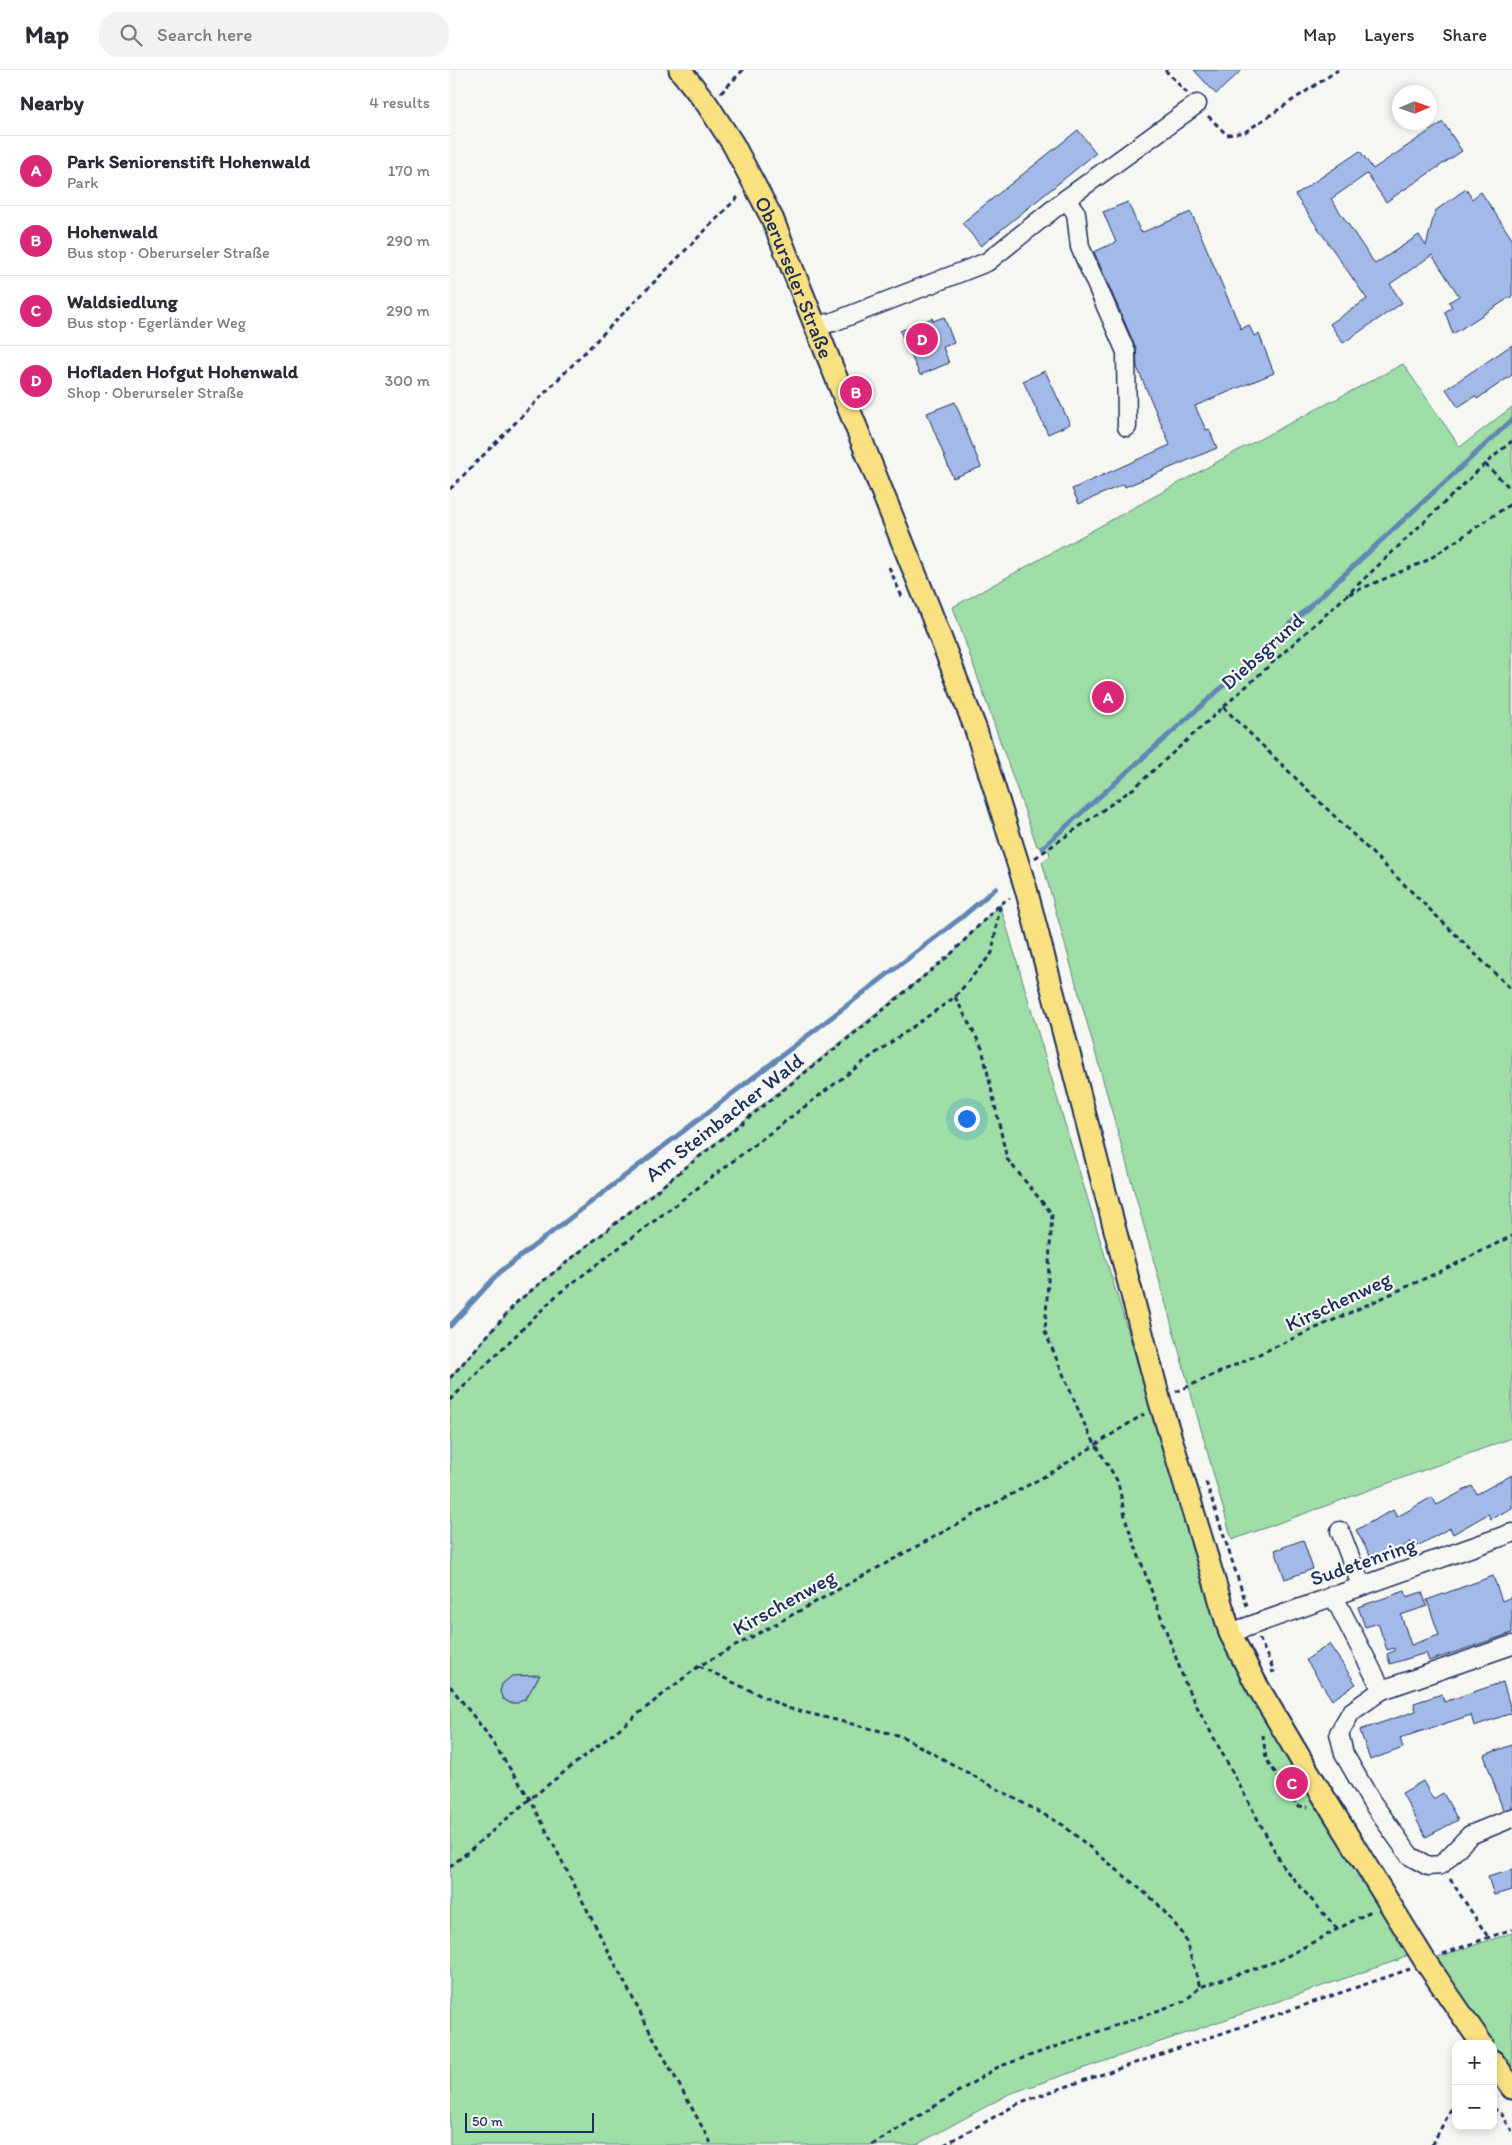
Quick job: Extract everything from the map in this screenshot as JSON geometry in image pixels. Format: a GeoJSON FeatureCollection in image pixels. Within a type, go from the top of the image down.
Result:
{"type":"FeatureCollection","features":[{"type":"Feature","properties":{"kind":"main road","name":"Oberurseler Straße"},"geometry":{"type":"LineString","coordinates":[[680,70],[707,104],[733,144],[772,218],[976,730],[1026,888],[1172,1398],[1230,1633],[1255,1682],[1426,1961],[1479,2040]]}},
{"type":"Feature","properties":{"kind":"main road"},"geometry":{"type":"LineString","coordinates":[[1497,2067],[1512,2088]]}},
{"type":"Feature","properties":{"kind":"street"},"geometry":{"type":"LineString","coordinates":[[816,326],[833,322],[987,262],[1066,199],[1197,104]]}},
{"type":"Feature","properties":{"kind":"street"},"geometry":{"type":"LineString","coordinates":[[1066,199],[1076,213],[1080,247],[1126,352],[1127,427]]}},
{"type":"Feature","properties":{"kind":"street"},"geometry":{"type":"LineString","coordinates":[[1340,1531],[1361,1585]]}},
{"type":"Feature","properties":{"kind":"street","name":"Sudetenring"},"geometry":{"type":"LineString","coordinates":[[1230,1633],[1512,1533]]}},
{"type":"Feature","properties":{"kind":"street"},"geometry":{"type":"LineString","coordinates":[[1333,1595],[1382,1690]]}},
{"type":"Feature","properties":{"kind":"street"},"geometry":{"type":"LineString","coordinates":[[1512,1645],[1382,1690],[1351,1712],[1338,1733],[1344,1754],[1371,1801],[1410,1856],[1428,1866],[1441,1865],[1470,1835],[1512,1818]]}},
{"type":"Feature","properties":{"kind":"path"},"geometry":{"type":"LineString","coordinates":[[707,104],[743,70]]}},
{"type":"Feature","properties":{"kind":"path"},"geometry":{"type":"LineString","coordinates":[[1165,70],[1227,135],[1245,132],[1338,70]]}},
{"type":"Feature","properties":{"kind":"path"},"geometry":{"type":"LineString","coordinates":[[450,489],[737,198],[755,183]]}},
{"type":"Feature","properties":{"kind":"path","name":"Diebsgrund"},"geometry":{"type":"LineString","coordinates":[[1019,866],[1036,858],[1134,788],[1346,596],[1485,464],[1512,441]]}},
{"type":"Feature","properties":{"kind":"path"},"geometry":{"type":"LineString","coordinates":[[1485,464],[1512,490]]}},
{"type":"Feature","properties":{"kind":"path"},"geometry":{"type":"LineString","coordinates":[[1346,596],[1428,560],[1512,503]]}},
{"type":"Feature","properties":{"kind":"path"},"geometry":{"type":"LineString","coordinates":[[1223,707],[1512,990]]}},
{"type":"Feature","properties":{"kind":"path","name":"Am Steinbacher Wald"},"geometry":{"type":"LineString","coordinates":[[450,1378],[518,1301],[886,1008],[952,953],[1000,904],[1026,888]]}},
{"type":"Feature","properties":{"kind":"path"},"geometry":{"type":"LineString","coordinates":[[450,1400],[558,1294],[866,1060],[955,997],[992,953],[1000,904]]}},
{"type":"Feature","properties":{"kind":"path"},"geometry":{"type":"LineString","coordinates":[[955,997],[982,1048],[1007,1159],[1052,1214],[1045,1332],[1086,1430],[1118,1482],[1126,1521],[1187,1688],[1284,1868],[1337,1929]]}},
{"type":"Feature","properties":{"kind":"path","name":"Kirschenweg"},"geometry":{"type":"LineString","coordinates":[[450,1867],[530,1799],[699,1666],[1054,1471],[1172,1398],[1440,1272],[1512,1236]]}},
{"type":"Feature","properties":{"kind":"path"},"geometry":{"type":"LineString","coordinates":[[1204,1475],[1253,1624],[1274,1671],[1255,1682]]}},
{"type":"Feature","properties":{"kind":"path"},"geometry":{"type":"LineString","coordinates":[[699,1666],[787,1708],[901,1736],[1063,1825],[1157,1903],[1184,1935],[1200,1987]]}},
{"type":"Feature","properties":{"kind":"path"},"geometry":{"type":"LineString","coordinates":[[450,1686],[485,1731],[530,1799],[646,2024],[712,2145]]}},
{"type":"Feature","properties":{"kind":"path"},"geometry":{"type":"LineString","coordinates":[[1441,1865],[1488,1937]]}},
{"type":"Feature","properties":{"kind":"path"},"geometry":{"type":"LineString","coordinates":[[872,2145],[998,2067],[1185,2001],[1200,1987],[1280,1960],[1376,1908]]}},
{"type":"Feature","properties":{"kind":"path"},"geometry":{"type":"LineString","coordinates":[[944,2145],[1021,2102],[1414,1968],[1426,1961],[1512,1929]]}},
{"type":"Feature","properties":{"kind":"path"},"geometry":{"type":"LineString","coordinates":[[1432,2145],[1452,2108]]}},
{"type":"Feature","properties":{"kind":"path"},"geometry":{"type":"LineString","coordinates":[[1497,2110],[1501,2113],[1512,2131]]}},
{"type":"Feature","properties":{"kind":"green space"},"geometry":{"type":"Polygon","coordinates":[[[1403,364],[1460,447],[1512,407],[1512,1438],[1232,1540],[1042,862],[1050,856],[1049,851],[1037,846],[953,607],[1237,451],[1403,364]]]}},
{"type":"Feature","properties":{"kind":"green space"},"geometry":{"type":"Polygon","coordinates":[[[1000,904],[1217,1624],[1225,1640],[1223,1645],[1243,1685],[1411,1953],[1401,1959],[1009,2094],[916,2145],[450,2145],[450,1378],[518,1301],[952,953],[1000,904]]]}},
{"type":"Feature","properties":{"kind":"green space"},"geometry":{"type":"Polygon","coordinates":[[[1512,1933],[1512,2088],[1497,2067],[1497,2040],[1479,2040],[1425,1961],[1512,1933]]]}},
{"type":"Feature","properties":{"kind":"building"},"geometry":{"type":"Polygon","coordinates":[[[1194,70],[1242,70],[1216,94],[1194,70]]]}},
{"type":"Feature","properties":{"kind":"building"},"geometry":{"type":"Polygon","coordinates":[[[1443,122],[1462,151],[1386,202],[1367,174],[1331,199],[1375,264],[1419,235],[1426,246],[1435,211],[1466,189],[1472,199],[1481,192],[1512,239],[1512,296],[1453,334],[1445,312],[1452,307],[1449,302],[1459,296],[1432,255],[1390,284],[1402,303],[1343,343],[1330,324],[1367,299],[1295,195],[1360,151],[1373,169],[1431,130],[1437,130],[1437,126],[1443,122]]]}},
{"type":"Feature","properties":{"kind":"building"},"geometry":{"type":"Polygon","coordinates":[[[1078,130],[1096,153],[981,246],[962,223],[1078,130]]]}},
{"type":"Feature","properties":{"kind":"building"},"geometry":{"type":"Polygon","coordinates":[[[1128,202],[1140,231],[1143,232],[1191,212],[1241,329],[1249,325],[1254,336],[1259,334],[1274,373],[1195,406],[1206,430],[1209,429],[1217,448],[1125,487],[1124,484],[1079,504],[1072,489],[1170,445],[1137,367],[1136,348],[1094,252],[1116,242],[1103,212],[1128,202]]]}},
{"type":"Feature","properties":{"kind":"building"},"geometry":{"type":"Polygon","coordinates":[[[944,317],[954,343],[943,347],[949,363],[920,375],[900,331],[932,318],[933,321],[944,317]]]}},
{"type":"Feature","properties":{"kind":"building"},"geometry":{"type":"Polygon","coordinates":[[[1512,345],[1512,375],[1477,399],[1475,396],[1458,407],[1446,389],[1512,345]]]}},
{"type":"Feature","properties":{"kind":"building"},"geometry":{"type":"Polygon","coordinates":[[[1045,371],[1070,424],[1048,434],[1023,381],[1045,371]]]}},
{"type":"Feature","properties":{"kind":"building"},"geometry":{"type":"Polygon","coordinates":[[[955,402],[981,467],[953,478],[927,413],[955,402]]]}},
{"type":"Feature","properties":{"kind":"building"},"geometry":{"type":"Polygon","coordinates":[[[1512,1475],[1512,1508],[1491,1519],[1488,1514],[1453,1534],[1450,1528],[1414,1548],[1411,1542],[1374,1563],[1356,1530],[1393,1510],[1397,1517],[1432,1497],[1437,1505],[1472,1486],[1477,1494],[1512,1475]]]}},
{"type":"Feature","properties":{"kind":"building"},"geometry":{"type":"Polygon","coordinates":[[[1303,1540],[1313,1569],[1285,1579],[1275,1550],[1303,1540]]]}},
{"type":"Feature","properties":{"kind":"building"},"geometry":{"type":"Polygon","coordinates":[[[1493,1576],[1502,1601],[1512,1597],[1512,1633],[1429,1661],[1426,1653],[1390,1664],[1387,1654],[1394,1651],[1394,1648],[1387,1650],[1378,1623],[1365,1627],[1358,1607],[1405,1591],[1407,1597],[1422,1592],[1427,1606],[1401,1615],[1411,1645],[1439,1635],[1427,1600],[1493,1576]]]}},
{"type":"Feature","properties":{"kind":"building"},"geometry":{"type":"Polygon","coordinates":[[[1329,1644],[1356,1684],[1332,1700],[1306,1660],[1329,1644]]]}},
{"type":"Feature","properties":{"kind":"building"},"geometry":{"type":"Polygon","coordinates":[[[540,1675],[525,1700],[523,1699],[518,1703],[510,1703],[503,1699],[500,1692],[502,1684],[512,1676],[540,1675]]]}},
{"type":"Feature","properties":{"kind":"building"},"geometry":{"type":"Polygon","coordinates":[[[1503,1682],[1512,1713],[1474,1726],[1471,1715],[1400,1738],[1403,1748],[1370,1760],[1360,1730],[1416,1711],[1414,1703],[1442,1694],[1444,1702],[1503,1682]]]}},
{"type":"Feature","properties":{"kind":"building"},"geometry":{"type":"Polygon","coordinates":[[[1512,1745],[1512,1808],[1503,1810],[1484,1755],[1512,1745]]]}},
{"type":"Feature","properties":{"kind":"building"},"geometry":{"type":"Polygon","coordinates":[[[1423,1781],[1433,1799],[1443,1793],[1458,1820],[1426,1837],[1402,1793],[1423,1781]]]}},
{"type":"Feature","properties":{"kind":"building"},"geometry":{"type":"Polygon","coordinates":[[[1512,1870],[1512,1890],[1494,1895],[1488,1877],[1512,1870]]]}},
{"type":"Feature","properties":{"kind":"waterway"},"geometry":{"type":"LineString","coordinates":[[1042,848],[1220,689],[1512,420]]}},
{"type":"Feature","properties":{"kind":"waterway"},"geometry":{"type":"LineString","coordinates":[[450,1326],[500,1272],[962,917],[996,888]]}},
{"type":"Feature","properties":{"kind":"place","name":"Hofladen Hofgut Hohenwald"},"geometry":{"type":"Point","coordinates":[922,339]}},
{"type":"Feature","properties":{"kind":"place","name":"Hohenwald"},"geometry":{"type":"Point","coordinates":[856,392]}},
{"type":"Feature","properties":{"kind":"place","name":"Park Seniorenstift Hohenwald"},"geometry":{"type":"Point","coordinates":[1108,697]}},
{"type":"Feature","properties":{"kind":"place","name":"Waldsiedlung"},"geometry":{"type":"Point","coordinates":[1292,1783]}}]}
